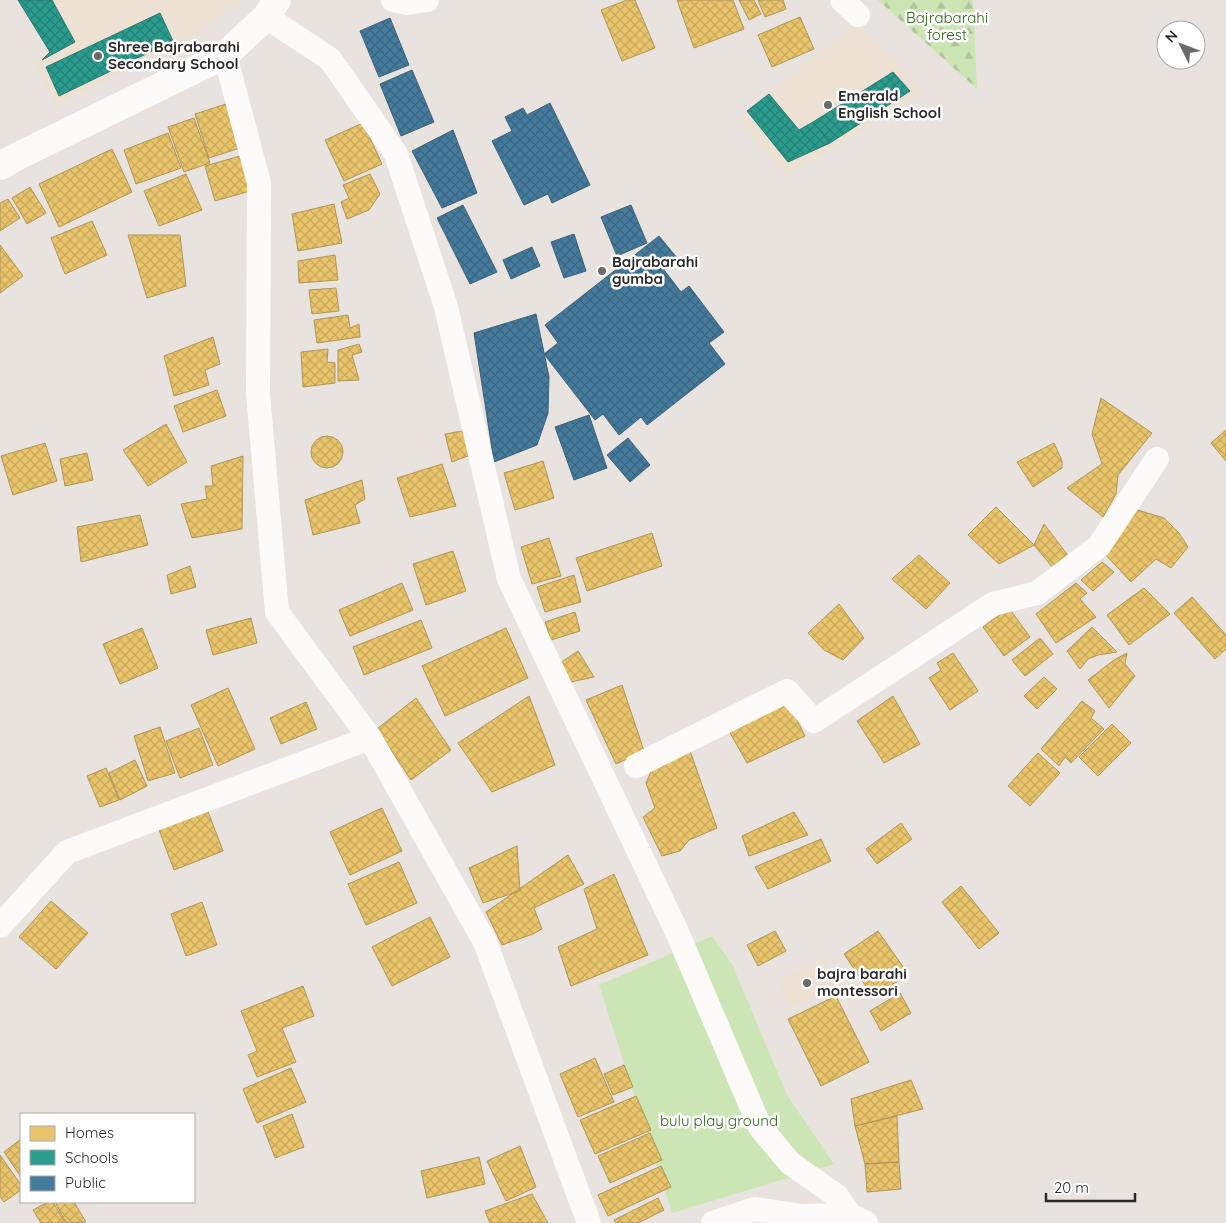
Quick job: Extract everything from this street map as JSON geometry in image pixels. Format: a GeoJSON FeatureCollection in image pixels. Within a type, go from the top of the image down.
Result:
{"type":"FeatureCollection","features":[{"type":"Feature","properties":{"kind":"street"},"geometry":{"type":"LineString","coordinates":[[393,0],[407,3],[426,0]]}},
{"type":"Feature","properties":{"kind":"street"},"geometry":{"type":"LineString","coordinates":[[0,166],[16,156],[226,55],[271,8],[330,59],[396,154],[446,306],[509,579],[677,932],[760,1127],[790,1163],[837,1196],[858,1219]]}},
{"type":"Feature","properties":{"kind":"street"},"geometry":{"type":"LineString","coordinates":[[226,55],[259,183],[258,394],[277,612],[370,738],[485,942],[589,1223]]}},
{"type":"Feature","properties":{"kind":"street"},"geometry":{"type":"LineString","coordinates":[[636,766],[787,691],[814,721],[993,604],[1037,593],[1099,546],[1157,459]]}},
{"type":"Feature","properties":{"kind":"street"},"geometry":{"type":"LineString","coordinates":[[0,926],[67,852],[370,738]]}},
{"type":"Feature","properties":{"kind":"street"},"geometry":{"type":"LineString","coordinates":[[713,1223],[755,1209],[802,1216],[858,1219]]}},
{"type":"Feature","properties":{"kind":"shaded area","name":"Shree Bajrabarahi Secondary School"},"geometry":{"type":"Polygon","coordinates":[[[19,0],[239,0],[192,37],[55,106],[34,61],[49,52],[19,0]]]}},
{"type":"Feature","properties":{"kind":"shaded area","name":"Emerald English School"},"geometry":{"type":"Polygon","coordinates":[[[858,22],[925,92],[786,176],[737,118],[858,22]]]}},
{"type":"Feature","properties":{"kind":"shaded area","name":"bajra barahi montessori"},"geometry":{"type":"Polygon","coordinates":[[[824,958],[837,985],[790,1007],[777,981],[824,958]]]}},
{"type":"Feature","properties":{"kind":"green space","name":"Bajrabarahi forest"},"geometry":{"type":"Polygon","coordinates":[[[878,0],[973,0],[977,89],[878,0]]]}},
{"type":"Feature","properties":{"kind":"green space","name":"bulu play ground"},"geometry":{"type":"Polygon","coordinates":[[[712,936],[732,964],[787,1095],[834,1164],[672,1213],[599,985],[712,936]]]}},
{"type":"Feature","properties":{"kind":"building: Homes"},"geometry":{"type":"Polygon","coordinates":[[[627,0],[635,0],[655,48],[622,61],[601,10],[627,0]]]}},
{"type":"Feature","properties":{"kind":"building: Homes"},"geometry":{"type":"Polygon","coordinates":[[[677,0],[733,0],[744,29],[694,48],[677,0]]]}},
{"type":"Feature","properties":{"kind":"building: Homes"},"geometry":{"type":"Polygon","coordinates":[[[739,0],[754,0],[761,14],[749,20],[739,0]]]}},
{"type":"Feature","properties":{"kind":"building: Homes"},"geometry":{"type":"Polygon","coordinates":[[[758,0],[783,0],[786,9],[765,17],[758,0]]]}},
{"type":"Feature","properties":{"kind":"building: Homes"},"geometry":{"type":"Polygon","coordinates":[[[800,17],[814,49],[772,67],[758,35],[800,17]]]}},
{"type":"Feature","properties":{"kind":"building: Homes"},"geometry":{"type":"Polygon","coordinates":[[[232,102],[246,146],[209,158],[195,114],[232,102]]]}},
{"type":"Feature","properties":{"kind":"building: Homes"},"geometry":{"type":"Polygon","coordinates":[[[194,118],[210,163],[184,172],[168,127],[194,118]]]}},
{"type":"Feature","properties":{"kind":"building: Homes"},"geometry":{"type":"Polygon","coordinates":[[[363,123],[382,164],[344,181],[325,140],[363,123]]]}},
{"type":"Feature","properties":{"kind":"building: Homes"},"geometry":{"type":"Polygon","coordinates":[[[168,133],[181,168],[136,184],[124,150],[168,133]]]}},
{"type":"Feature","properties":{"kind":"building: Homes"},"geometry":{"type":"Polygon","coordinates":[[[112,149],[132,192],[59,227],[39,184],[112,149]]]}},
{"type":"Feature","properties":{"kind":"building: Homes"},"geometry":{"type":"Polygon","coordinates":[[[240,156],[250,191],[215,201],[205,166],[240,156]]]}},
{"type":"Feature","properties":{"kind":"building: Homes"},"geometry":{"type":"Polygon","coordinates":[[[186,174],[202,210],[159,226],[144,191],[186,174]]]}},
{"type":"Feature","properties":{"kind":"building: Homes"},"geometry":{"type":"Polygon","coordinates":[[[370,174],[380,194],[369,210],[347,219],[341,202],[349,198],[343,185],[370,174]]]}},
{"type":"Feature","properties":{"kind":"building: Homes"},"geometry":{"type":"Polygon","coordinates":[[[30,187],[46,213],[27,224],[12,198],[30,187]]]}},
{"type":"Feature","properties":{"kind":"building: Homes"},"geometry":{"type":"Polygon","coordinates":[[[8,199],[20,218],[0,231],[0,203],[8,199]]]}},
{"type":"Feature","properties":{"kind":"building: Homes"},"geometry":{"type":"Polygon","coordinates":[[[334,204],[342,243],[298,251],[292,214],[334,204]]]}},
{"type":"Feature","properties":{"kind":"building: Homes"},"geometry":{"type":"Polygon","coordinates":[[[92,221],[107,255],[65,274],[51,238],[92,221]]]}},
{"type":"Feature","properties":{"kind":"building: Homes"},"geometry":{"type":"Polygon","coordinates":[[[128,235],[180,235],[186,286],[147,298],[128,235]]]}},
{"type":"Feature","properties":{"kind":"building: Homes"},"geometry":{"type":"Polygon","coordinates":[[[0,245],[23,276],[0,293],[0,245]]]}},
{"type":"Feature","properties":{"kind":"building: Homes"},"geometry":{"type":"Polygon","coordinates":[[[335,255],[338,280],[299,283],[298,261],[335,255]]]}},
{"type":"Feature","properties":{"kind":"building: Homes"},"geometry":{"type":"Polygon","coordinates":[[[336,288],[339,311],[312,314],[309,290],[336,288]]]}},
{"type":"Feature","properties":{"kind":"building: Homes"},"geometry":{"type":"Polygon","coordinates":[[[348,315],[350,328],[359,324],[360,337],[317,343],[314,320],[348,315]]]}},
{"type":"Feature","properties":{"kind":"building: Homes"},"geometry":{"type":"Polygon","coordinates":[[[213,337],[220,364],[205,370],[209,385],[174,396],[164,356],[213,337]]]}},
{"type":"Feature","properties":{"kind":"building: Homes"},"geometry":{"type":"Polygon","coordinates":[[[359,344],[362,352],[352,355],[359,380],[338,381],[338,350],[359,344]]]}},
{"type":"Feature","properties":{"kind":"building: Homes"},"geometry":{"type":"Polygon","coordinates":[[[328,349],[327,362],[335,363],[335,383],[303,387],[301,352],[328,349]]]}},
{"type":"Feature","properties":{"kind":"building: Homes"},"geometry":{"type":"Polygon","coordinates":[[[217,390],[226,416],[183,432],[174,406],[217,390]]]}},
{"type":"Feature","properties":{"kind":"building: Homes"},"geometry":{"type":"Polygon","coordinates":[[[1101,398],[1152,433],[1118,475],[1116,494],[1103,517],[1067,488],[1102,464],[1092,434],[1101,398]]]}},
{"type":"Feature","properties":{"kind":"building: Homes"},"geometry":{"type":"Polygon","coordinates":[[[166,424],[187,462],[148,486],[123,450],[166,424]]]}},
{"type":"Feature","properties":{"kind":"building: Homes"},"geometry":{"type":"Polygon","coordinates":[[[468,430],[473,454],[452,462],[445,434],[468,430]]]}},
{"type":"Feature","properties":{"kind":"building: Homes"},"geometry":{"type":"Polygon","coordinates":[[[1226,430],[1226,461],[1211,443],[1226,430]]]}},
{"type":"Feature","properties":{"kind":"building: Homes"},"geometry":{"type":"Polygon","coordinates":[[[327,436],[338,441],[343,452],[338,463],[327,468],[316,463],[311,452],[316,441],[327,436]]]}},
{"type":"Feature","properties":{"kind":"building: Homes"},"geometry":{"type":"Polygon","coordinates":[[[45,443],[57,481],[13,495],[1,456],[45,443]]]}},
{"type":"Feature","properties":{"kind":"building: Homes"},"geometry":{"type":"Polygon","coordinates":[[[1054,443],[1062,461],[1062,468],[1033,487],[1017,462],[1054,443]]]}},
{"type":"Feature","properties":{"kind":"building: Homes"},"geometry":{"type":"Polygon","coordinates":[[[87,453],[93,480],[65,486],[60,459],[87,453]]]}},
{"type":"Feature","properties":{"kind":"building: Homes"},"geometry":{"type":"Polygon","coordinates":[[[243,456],[242,529],[192,538],[181,504],[207,499],[205,486],[213,486],[211,466],[243,456]]]}},
{"type":"Feature","properties":{"kind":"building: Homes"},"geometry":{"type":"Polygon","coordinates":[[[543,461],[554,498],[515,510],[504,473],[543,461]]]}},
{"type":"Feature","properties":{"kind":"building: Homes"},"geometry":{"type":"Polygon","coordinates":[[[442,464],[456,506],[410,517],[397,478],[442,464]]]}},
{"type":"Feature","properties":{"kind":"building: Homes"},"geometry":{"type":"Polygon","coordinates":[[[362,480],[365,499],[355,505],[360,523],[313,535],[305,500],[362,480]]]}},
{"type":"Feature","properties":{"kind":"building: Homes"},"geometry":{"type":"Polygon","coordinates":[[[996,507],[1034,545],[999,564],[968,535],[996,507]]]}},
{"type":"Feature","properties":{"kind":"building: Homes"},"geometry":{"type":"Polygon","coordinates":[[[1134,509],[1164,518],[1179,533],[1188,547],[1171,568],[1156,559],[1131,582],[1103,552],[1134,509]]]}},
{"type":"Feature","properties":{"kind":"building: Homes"},"geometry":{"type":"Polygon","coordinates":[[[140,515],[148,545],[81,562],[77,527],[140,515]]]}},
{"type":"Feature","properties":{"kind":"building: Homes"},"geometry":{"type":"Polygon","coordinates":[[[1044,524],[1073,562],[1058,574],[1034,545],[1044,524]]]}},
{"type":"Feature","properties":{"kind":"building: Homes"},"geometry":{"type":"Polygon","coordinates":[[[652,533],[662,566],[587,591],[576,558],[652,533]]]}},
{"type":"Feature","properties":{"kind":"building: Homes"},"geometry":{"type":"Polygon","coordinates":[[[549,538],[561,576],[532,584],[521,547],[549,538]]]}},
{"type":"Feature","properties":{"kind":"building: Homes"},"geometry":{"type":"Polygon","coordinates":[[[453,551],[466,591],[426,605],[413,564],[453,551]]]}},
{"type":"Feature","properties":{"kind":"building: Homes"},"geometry":{"type":"Polygon","coordinates":[[[919,555],[950,583],[926,609],[892,579],[919,555]]]}},
{"type":"Feature","properties":{"kind":"building: Homes"},"geometry":{"type":"Polygon","coordinates":[[[1102,562],[1114,572],[1093,591],[1081,580],[1102,562]]]}},
{"type":"Feature","properties":{"kind":"building: Homes"},"geometry":{"type":"Polygon","coordinates":[[[190,566],[196,587],[171,594],[167,575],[190,566]]]}},
{"type":"Feature","properties":{"kind":"building: Homes"},"geometry":{"type":"Polygon","coordinates":[[[574,575],[581,602],[545,612],[537,587],[574,575]]]}},
{"type":"Feature","properties":{"kind":"building: Homes"},"geometry":{"type":"Polygon","coordinates":[[[402,583],[413,610],[350,636],[339,610],[402,583]]]}},
{"type":"Feature","properties":{"kind":"building: Homes"},"geometry":{"type":"Polygon","coordinates":[[[1076,583],[1087,593],[1080,599],[1096,617],[1056,643],[1036,614],[1076,583]]]}},
{"type":"Feature","properties":{"kind":"building: Homes"},"geometry":{"type":"Polygon","coordinates":[[[1144,588],[1170,614],[1129,645],[1107,615],[1144,588]]]}},
{"type":"Feature","properties":{"kind":"building: Homes"},"geometry":{"type":"Polygon","coordinates":[[[1192,597],[1226,635],[1226,649],[1215,659],[1174,613],[1192,597]]]}},
{"type":"Feature","properties":{"kind":"building: Homes"},"geometry":{"type":"Polygon","coordinates":[[[839,604],[864,638],[843,660],[824,650],[808,633],[839,604]]]}},
{"type":"Feature","properties":{"kind":"building: Homes"},"geometry":{"type":"Polygon","coordinates":[[[1009,608],[1030,637],[1004,656],[983,627],[1009,608]]]}},
{"type":"Feature","properties":{"kind":"building: Homes"},"geometry":{"type":"Polygon","coordinates":[[[575,612],[580,631],[551,640],[545,622],[575,612]]]}},
{"type":"Feature","properties":{"kind":"building: Homes"},"geometry":{"type":"Polygon","coordinates":[[[251,618],[257,643],[213,655],[206,630],[251,618]]]}},
{"type":"Feature","properties":{"kind":"building: Homes"},"geometry":{"type":"Polygon","coordinates":[[[421,620],[432,648],[364,675],[353,647],[421,620]]]}},
{"type":"Feature","properties":{"kind":"building: Homes"},"geometry":{"type":"Polygon","coordinates":[[[1092,627],[1117,652],[1098,655],[1088,659],[1080,669],[1067,651],[1092,627]]]}},
{"type":"Feature","properties":{"kind":"building: Homes"},"geometry":{"type":"Polygon","coordinates":[[[142,628],[158,668],[120,684],[103,644],[142,628]]]}},
{"type":"Feature","properties":{"kind":"building: Homes"},"geometry":{"type":"Polygon","coordinates":[[[506,628],[528,678],[445,716],[422,666],[506,628]]]}},
{"type":"Feature","properties":{"kind":"building: Homes"},"geometry":{"type":"Polygon","coordinates":[[[1040,638],[1053,654],[1025,676],[1012,660],[1040,638]]]}},
{"type":"Feature","properties":{"kind":"building: Homes"},"geometry":{"type":"Polygon","coordinates":[[[578,651],[594,677],[566,683],[557,665],[578,651]]]}},
{"type":"Feature","properties":{"kind":"building: Homes"},"geometry":{"type":"Polygon","coordinates":[[[953,653],[978,691],[950,710],[929,678],[941,670],[937,663],[953,653]]]}},
{"type":"Feature","properties":{"kind":"building: Homes"},"geometry":{"type":"Polygon","coordinates":[[[1127,653],[1125,664],[1135,676],[1109,708],[1088,680],[1114,660],[1127,653]]]}},
{"type":"Feature","properties":{"kind":"building: Homes"},"geometry":{"type":"Polygon","coordinates":[[[1044,677],[1057,689],[1037,709],[1024,696],[1044,677]]]}},
{"type":"Feature","properties":{"kind":"building: Homes"},"geometry":{"type":"Polygon","coordinates":[[[622,685],[644,751],[616,764],[586,700],[622,685]]]}},
{"type":"Feature","properties":{"kind":"building: Homes"},"geometry":{"type":"Polygon","coordinates":[[[228,688],[255,749],[218,766],[191,705],[228,688]]]}},
{"type":"Feature","properties":{"kind":"building: Homes"},"geometry":{"type":"Polygon","coordinates":[[[529,696],[555,765],[492,792],[458,743],[529,696]]]}},
{"type":"Feature","properties":{"kind":"building: Homes"},"geometry":{"type":"Polygon","coordinates":[[[893,696],[920,744],[884,763],[857,721],[893,696]]]}},
{"type":"Feature","properties":{"kind":"building: Homes"},"geometry":{"type":"Polygon","coordinates":[[[416,698],[451,750],[411,780],[377,729],[416,698]]]}},
{"type":"Feature","properties":{"kind":"building: Homes"},"geometry":{"type":"Polygon","coordinates":[[[787,700],[805,736],[747,763],[729,731],[787,700]]]}},
{"type":"Feature","properties":{"kind":"building: Homes"},"geometry":{"type":"Polygon","coordinates":[[[1082,701],[1095,711],[1091,718],[1104,729],[1071,763],[1065,757],[1059,766],[1041,749],[1082,701]]]}},
{"type":"Feature","properties":{"kind":"building: Homes"},"geometry":{"type":"Polygon","coordinates":[[[306,702],[317,729],[281,744],[270,718],[306,702]]]}},
{"type":"Feature","properties":{"kind":"building: Homes"},"geometry":{"type":"Polygon","coordinates":[[[1112,724],[1131,743],[1098,776],[1079,757],[1112,724]]]}},
{"type":"Feature","properties":{"kind":"building: Homes"},"geometry":{"type":"Polygon","coordinates":[[[160,727],[175,773],[148,781],[134,736],[160,727]]]}},
{"type":"Feature","properties":{"kind":"building: Homes"},"geometry":{"type":"Polygon","coordinates":[[[199,728],[213,765],[180,778],[166,741],[199,728]]]}},
{"type":"Feature","properties":{"kind":"building: Homes"},"geometry":{"type":"Polygon","coordinates":[[[688,745],[717,828],[689,840],[680,851],[662,856],[643,817],[655,808],[646,783],[656,760],[688,745]]]}},
{"type":"Feature","properties":{"kind":"building: Homes"},"geometry":{"type":"Polygon","coordinates":[[[1038,753],[1060,773],[1030,806],[1008,786],[1038,753]]]}},
{"type":"Feature","properties":{"kind":"building: Homes"},"geometry":{"type":"Polygon","coordinates":[[[135,760],[147,786],[120,800],[109,773],[135,760]]]}},
{"type":"Feature","properties":{"kind":"building: Homes"},"geometry":{"type":"Polygon","coordinates":[[[106,768],[119,800],[100,807],[87,776],[106,768]]]}},
{"type":"Feature","properties":{"kind":"building: Homes"},"geometry":{"type":"Polygon","coordinates":[[[382,808],[402,851],[350,875],[330,832],[382,808]]]}},
{"type":"Feature","properties":{"kind":"building: Homes"},"geometry":{"type":"Polygon","coordinates":[[[207,809],[223,851],[174,870],[158,827],[207,809]]]}},
{"type":"Feature","properties":{"kind":"building: Homes"},"geometry":{"type":"Polygon","coordinates":[[[794,812],[808,835],[749,856],[742,836],[794,812]]]}},
{"type":"Feature","properties":{"kind":"building: Homes"},"geometry":{"type":"Polygon","coordinates":[[[901,823],[912,839],[877,864],[866,849],[901,823]]]}},
{"type":"Feature","properties":{"kind":"building: Homes"},"geometry":{"type":"Polygon","coordinates":[[[821,839],[831,861],[768,889],[755,867],[821,839]]]}},
{"type":"Feature","properties":{"kind":"building: Homes"},"geometry":{"type":"Polygon","coordinates":[[[517,846],[520,891],[483,903],[469,868],[517,846]]]}},
{"type":"Feature","properties":{"kind":"building: Homes"},"geometry":{"type":"Polygon","coordinates":[[[568,855],[584,884],[534,908],[542,929],[502,945],[486,912],[568,855]]]}},
{"type":"Feature","properties":{"kind":"building: Homes"},"geometry":{"type":"Polygon","coordinates":[[[399,862],[417,903],[366,925],[348,884],[399,862]]]}},
{"type":"Feature","properties":{"kind":"building: Homes"},"geometry":{"type":"Polygon","coordinates":[[[614,874],[648,955],[571,986],[558,947],[597,929],[584,889],[614,874]]]}},
{"type":"Feature","properties":{"kind":"building: Homes"},"geometry":{"type":"Polygon","coordinates":[[[961,886],[999,933],[979,949],[942,902],[961,886]]]}},
{"type":"Feature","properties":{"kind":"building: Homes"},"geometry":{"type":"Polygon","coordinates":[[[51,901],[88,933],[56,969],[19,937],[51,901]]]}},
{"type":"Feature","properties":{"kind":"building: Homes"},"geometry":{"type":"Polygon","coordinates":[[[202,902],[217,945],[186,956],[171,914],[202,902]]]}},
{"type":"Feature","properties":{"kind":"building: Homes"},"geometry":{"type":"Polygon","coordinates":[[[430,917],[450,957],[392,986],[372,947],[430,917]]]}},
{"type":"Feature","properties":{"kind":"building: Homes"},"geometry":{"type":"Polygon","coordinates":[[[775,931],[786,951],[758,966],[747,945],[775,931]]]}},
{"type":"Feature","properties":{"kind":"building: Homes"},"geometry":{"type":"Polygon","coordinates":[[[878,931],[908,974],[874,998],[844,954],[878,931]]]}},
{"type":"Feature","properties":{"kind":"building: Homes"},"geometry":{"type":"Polygon","coordinates":[[[303,986],[314,1016],[282,1028],[296,1062],[257,1077],[248,1055],[257,1051],[241,1011],[303,986]]]}},
{"type":"Feature","properties":{"kind":"building: Homes"},"geometry":{"type":"Polygon","coordinates":[[[900,993],[911,1013],[881,1031],[870,1011],[900,993]]]}},
{"type":"Feature","properties":{"kind":"building: Homes"},"geometry":{"type":"Polygon","coordinates":[[[836,996],[869,1062],[821,1086],[788,1019],[836,996]]]}},
{"type":"Feature","properties":{"kind":"building: Homes"},"geometry":{"type":"Polygon","coordinates":[[[595,1058],[614,1102],[578,1117],[560,1074],[595,1058]]]}},
{"type":"Feature","properties":{"kind":"building: Homes"},"geometry":{"type":"Polygon","coordinates":[[[624,1065],[633,1087],[613,1095],[604,1074],[624,1065]]]}},
{"type":"Feature","properties":{"kind":"building: Homes"},"geometry":{"type":"Polygon","coordinates":[[[291,1068],[306,1102],[257,1123],[243,1089],[291,1068]]]}},
{"type":"Feature","properties":{"kind":"building: Homes"},"geometry":{"type":"Polygon","coordinates":[[[911,1080],[923,1109],[855,1126],[851,1099],[911,1080]]]}},
{"type":"Feature","properties":{"kind":"building: Homes"},"geometry":{"type":"Polygon","coordinates":[[[636,1096],[651,1130],[595,1154],[580,1120],[636,1096]]]}},
{"type":"Feature","properties":{"kind":"building: Homes"},"geometry":{"type":"Polygon","coordinates":[[[292,1114],[304,1147],[275,1158],[263,1126],[292,1114]]]}},
{"type":"Feature","properties":{"kind":"building: Homes"},"geometry":{"type":"Polygon","coordinates":[[[897,1116],[899,1162],[865,1164],[855,1126],[897,1116]]]}},
{"type":"Feature","properties":{"kind":"building: Homes"},"geometry":{"type":"Polygon","coordinates":[[[650,1133],[662,1160],[610,1183],[598,1156],[650,1133]]]}},
{"type":"Feature","properties":{"kind":"building: Homes"},"geometry":{"type":"Polygon","coordinates":[[[20,1140],[20,1176],[4,1152],[20,1140]]]}},
{"type":"Feature","properties":{"kind":"building: Homes"},"geometry":{"type":"Polygon","coordinates":[[[520,1146],[536,1187],[506,1201],[487,1161],[520,1146]]]}},
{"type":"Feature","properties":{"kind":"building: Homes"},"geometry":{"type":"Polygon","coordinates":[[[0,1155],[20,1184],[20,1191],[4,1202],[0,1196],[0,1155]]]}},
{"type":"Feature","properties":{"kind":"building: Homes"},"geometry":{"type":"Polygon","coordinates":[[[479,1157],[485,1184],[427,1198],[421,1171],[479,1157]]]}},
{"type":"Feature","properties":{"kind":"building: Homes"},"geometry":{"type":"Polygon","coordinates":[[[899,1162],[901,1189],[867,1192],[865,1164],[899,1162]]]}},
{"type":"Feature","properties":{"kind":"building: Homes"},"geometry":{"type":"Polygon","coordinates":[[[661,1166],[671,1187],[608,1216],[598,1195],[661,1166]]]}},
{"type":"Feature","properties":{"kind":"building: Homes"},"geometry":{"type":"Polygon","coordinates":[[[532,1194],[548,1223],[490,1223],[485,1211],[532,1194]]]}},
{"type":"Feature","properties":{"kind":"building: Homes"},"geometry":{"type":"Polygon","coordinates":[[[658,1198],[664,1210],[638,1223],[616,1223],[614,1220],[658,1198]]]}},
{"type":"Feature","properties":{"kind":"building: Homes"},"geometry":{"type":"Polygon","coordinates":[[[46,1203],[54,1203],[65,1223],[41,1223],[33,1210],[46,1203]]]}},
{"type":"Feature","properties":{"kind":"building: Homes"},"geometry":{"type":"Polygon","coordinates":[[[56,1203],[75,1203],[86,1222],[66,1223],[56,1203]]]}},
{"type":"Feature","properties":{"kind":"building: Schools"},"geometry":{"type":"Polygon","coordinates":[[[18,0],[52,0],[75,42],[42,60],[50,52],[18,0]]]}},
{"type":"Feature","properties":{"kind":"building: Schools"},"geometry":{"type":"Polygon","coordinates":[[[160,13],[173,41],[59,96],[46,67],[160,13]]]}},
{"type":"Feature","properties":{"kind":"building: Schools"},"geometry":{"type":"Polygon","coordinates":[[[893,72],[910,91],[830,143],[813,122],[893,72]]]}},
{"type":"Feature","properties":{"kind":"building: Schools"},"geometry":{"type":"Polygon","coordinates":[[[769,94],[799,130],[813,122],[830,143],[788,162],[747,111],[769,94]]]}},
{"type":"Feature","properties":{"kind":"building: Public"},"geometry":{"type":"Polygon","coordinates":[[[390,18],[409,65],[379,77],[360,31],[390,18]]]}},
{"type":"Feature","properties":{"kind":"building: Public"},"geometry":{"type":"Polygon","coordinates":[[[412,70],[434,122],[401,136],[380,84],[412,70]]]}},
{"type":"Feature","properties":{"kind":"building: Public"},"geometry":{"type":"Polygon","coordinates":[[[550,103],[590,185],[552,203],[548,194],[524,205],[492,141],[512,131],[505,117],[523,108],[527,115],[550,103]]]}},
{"type":"Feature","properties":{"kind":"building: Public"},"geometry":{"type":"Polygon","coordinates":[[[453,130],[477,193],[442,208],[412,151],[453,130]]]}},
{"type":"Feature","properties":{"kind":"building: Public"},"geometry":{"type":"Polygon","coordinates":[[[463,205],[497,272],[470,284],[437,218],[463,205]]]}},
{"type":"Feature","properties":{"kind":"building: Public"},"geometry":{"type":"Polygon","coordinates":[[[631,205],[647,243],[617,256],[601,217],[631,205]]]}},
{"type":"Feature","properties":{"kind":"building: Public"},"geometry":{"type":"Polygon","coordinates":[[[574,234],[586,271],[564,278],[551,242],[574,234]]]}},
{"type":"Feature","properties":{"kind":"building: Public"},"geometry":{"type":"Polygon","coordinates":[[[659,236],[678,259],[664,270],[681,292],[689,286],[724,332],[709,343],[725,364],[647,425],[641,417],[619,435],[603,414],[595,420],[544,354],[558,343],[545,325],[659,236]]]}},
{"type":"Feature","properties":{"kind":"building: Public"},"geometry":{"type":"Polygon","coordinates":[[[532,247],[540,266],[511,279],[503,260],[532,247]]]}},
{"type":"Feature","properties":{"kind":"building: Public"},"geometry":{"type":"Polygon","coordinates":[[[536,314],[549,377],[548,413],[537,445],[494,462],[474,333],[536,314]]]}},
{"type":"Feature","properties":{"kind":"building: Public"},"geometry":{"type":"Polygon","coordinates":[[[589,415],[607,468],[574,480],[555,427],[589,415]]]}},
{"type":"Feature","properties":{"kind":"building: Public"},"geometry":{"type":"Polygon","coordinates":[[[628,438],[650,465],[630,482],[607,455],[628,438]]]}},
{"type":"Feature","properties":{"kind":"place","name":"Shree Bajrabarahi Secondary School"},"geometry":{"type":"Point","coordinates":[98,56]}},
{"type":"Feature","properties":{"kind":"place","name":"Emerald English School"},"geometry":{"type":"Point","coordinates":[828,105]}},
{"type":"Feature","properties":{"kind":"place","name":"Bajrabarahi gumba"},"geometry":{"type":"Point","coordinates":[602,271]}},
{"type":"Feature","properties":{"kind":"place","name":"bajra barahi montessori"},"geometry":{"type":"Point","coordinates":[807,983]}}]}
